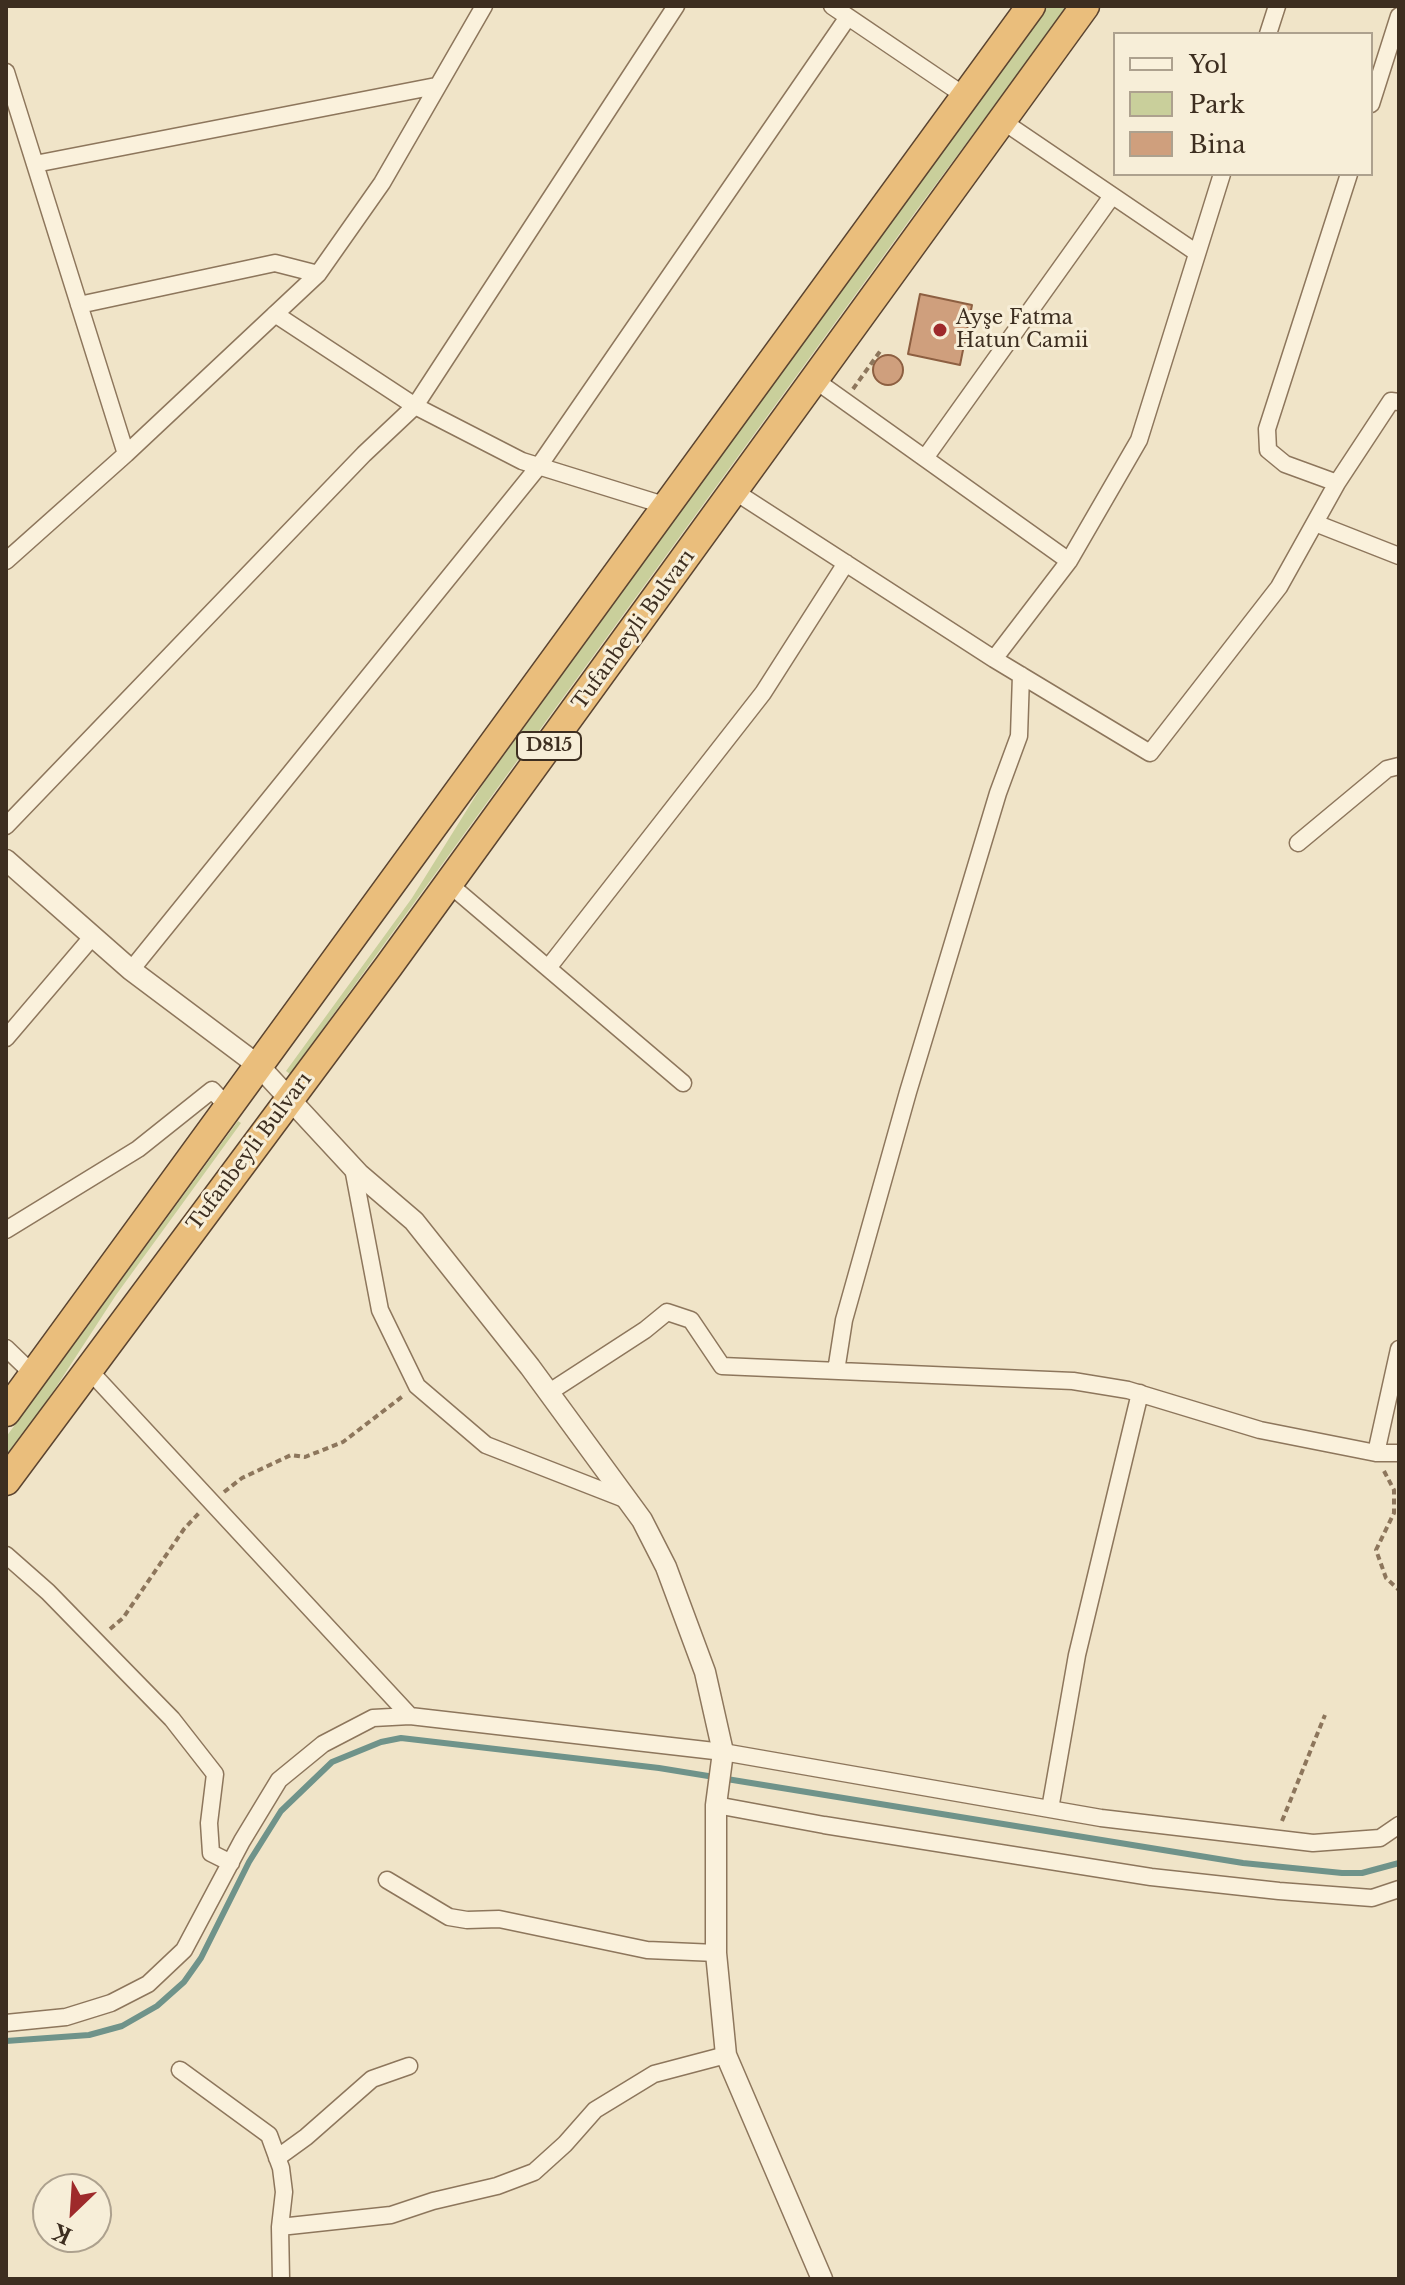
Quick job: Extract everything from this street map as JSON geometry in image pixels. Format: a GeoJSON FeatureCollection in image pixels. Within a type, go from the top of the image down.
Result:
{"type":"FeatureCollection","features":[{"type":"Feature","properties":{"kind":"highway","name":"D815"},"geometry":{"type":"LineString","coordinates":[[6,1412],[1031,6]]}},
{"type":"Feature","properties":{"kind":"highway","name":"Tufanbeyli Bulvarı"},"geometry":{"type":"LineString","coordinates":[[6,1481],[449,884],[1085,6]]}},
{"type":"Feature","properties":{"kind":"street"},"geometry":{"type":"LineString","coordinates":[[6,561],[126,454],[318,274],[382,183],[484,6]]}},
{"type":"Feature","properties":{"kind":"street"},"geometry":{"type":"LineString","coordinates":[[6,826],[364,454],[415,406],[676,6]]}},
{"type":"Feature","properties":{"kind":"street"},"geometry":{"type":"LineString","coordinates":[[832,6],[965,96]]}},
{"type":"Feature","properties":{"kind":"street"},"geometry":{"type":"LineString","coordinates":[[1269,32],[1277,6]]}},
{"type":"Feature","properties":{"kind":"street"},"geometry":{"type":"LineString","coordinates":[[1373,98],[1399,16]]}},
{"type":"Feature","properties":{"kind":"street"},"geometry":{"type":"LineString","coordinates":[[131,970],[539,466],[848,17]]}},
{"type":"Feature","properties":{"kind":"street"},"geometry":{"type":"LineString","coordinates":[[6,72],[126,454]]}},
{"type":"Feature","properties":{"kind":"street"},"geometry":{"type":"LineString","coordinates":[[35,164],[436,86]]}},
{"type":"Feature","properties":{"kind":"street"},"geometry":{"type":"LineString","coordinates":[[1001,120],[1197,253]]}},
{"type":"Feature","properties":{"kind":"street"},"geometry":{"type":"LineString","coordinates":[[994,659],[1069,561],[1139,440],[1221,176]]}},
{"type":"Feature","properties":{"kind":"street"},"geometry":{"type":"LineString","coordinates":[[1337,483],[1285,464],[1268,450],[1267,429],[1348,176]]}},
{"type":"Feature","properties":{"kind":"street"},"geometry":{"type":"LineString","coordinates":[[925,458],[1112,196]]}},
{"type":"Feature","properties":{"kind":"street"},"geometry":{"type":"LineString","coordinates":[[79,305],[275,263],[318,274]]}},
{"type":"Feature","properties":{"kind":"street"},"geometry":{"type":"LineString","coordinates":[[275,314],[415,406],[522,461],[667,506]]}},
{"type":"Feature","properties":{"kind":"street"},"geometry":{"type":"LineString","coordinates":[[815,380],[1069,561]]}},
{"type":"Feature","properties":{"kind":"street"},"geometry":{"type":"LineString","coordinates":[[734,491],[994,659],[1150,753],[1279,587],[1337,483],[1391,401],[1399,402]]}},
{"type":"Feature","properties":{"kind":"street"},"geometry":{"type":"LineString","coordinates":[[1315,523],[1399,556]]}},
{"type":"Feature","properties":{"kind":"street"},"geometry":{"type":"LineString","coordinates":[[548,968],[763,693],[846,563]]}},
{"type":"Feature","properties":{"kind":"street"},"geometry":{"type":"LineString","coordinates":[[836,1371],[844,1320],[908,1092],[993,807],[1019,736],[1021,675]]}},
{"type":"Feature","properties":{"kind":"street"},"geometry":{"type":"LineString","coordinates":[[1298,843],[1387,769],[1399,766]]}},
{"type":"Feature","properties":{"kind":"street"},"geometry":{"type":"LineString","coordinates":[[6,860],[131,970],[259,1066],[353,1168],[414,1221],[642,1520],[666,1567],[705,1672],[722,1756],[716,1805],[716,1953],[726,2055],[822,2279]]}},
{"type":"Feature","properties":{"kind":"street"},"geometry":{"type":"LineString","coordinates":[[449,884],[683,1083]]}},
{"type":"Feature","properties":{"kind":"street"},"geometry":{"type":"LineString","coordinates":[[6,1038],[93,936]]}},
{"type":"Feature","properties":{"kind":"street"},"geometry":{"type":"LineString","coordinates":[[6,1230],[138,1149],[212,1090],[229,1108]]}},
{"type":"Feature","properties":{"kind":"street"},"geometry":{"type":"LineString","coordinates":[[353,1168],[380,1310],[417,1386],[486,1445],[627,1500]]}},
{"type":"Feature","properties":{"kind":"street"},"geometry":{"type":"LineString","coordinates":[[548,1393],[645,1330],[667,1312],[691,1320],[722,1366],[1073,1381],[1140,1393],[1260,1430],[1376,1453],[1399,1453]]}},
{"type":"Feature","properties":{"kind":"street"},"geometry":{"type":"LineString","coordinates":[[6,1348],[33,1374]]}},
{"type":"Feature","properties":{"kind":"street"},"geometry":{"type":"LineString","coordinates":[[1376,1453],[1399,1349]]}},
{"type":"Feature","properties":{"kind":"street"},"geometry":{"type":"LineString","coordinates":[[88,1369],[410,1716]]}},
{"type":"Feature","properties":{"kind":"street"},"geometry":{"type":"LineString","coordinates":[[1050,1809],[1077,1655],[1140,1393]]}},
{"type":"Feature","properties":{"kind":"street"},"geometry":{"type":"LineString","coordinates":[[6,1555],[48,1592],[172,1719],[215,1774],[209,1823],[211,1853],[231,1863]]}},
{"type":"Feature","properties":{"kind":"street"},"geometry":{"type":"LineString","coordinates":[[6,2023],[22,2024],[66,2017],[111,2003],[148,1984],[184,1950],[279,1780],[323,1744],[373,1718],[410,1716],[722,1756],[1101,1818],[1313,1843],[1380,1838],[1399,1825]]}},
{"type":"Feature","properties":{"kind":"street"},"geometry":{"type":"LineString","coordinates":[[716,1805],[839,1828],[1151,1877],[1372,1898],[1399,1889]]}},
{"type":"Feature","properties":{"kind":"street"},"geometry":{"type":"LineString","coordinates":[[387,1880],[449,1917],[499,1919],[647,1950],[716,1953]]}},
{"type":"Feature","properties":{"kind":"street"},"geometry":{"type":"LineString","coordinates":[[280,2227],[391,2215],[433,2201],[497,2186],[534,2172],[565,2144],[595,2110],[654,2074],[726,2055]]}},
{"type":"Feature","properties":{"kind":"street"},"geometry":{"type":"LineString","coordinates":[[277,2158],[372,2079],[409,2066]]}},
{"type":"Feature","properties":{"kind":"street"},"geometry":{"type":"LineString","coordinates":[[180,2070],[269,2135],[284,2192],[280,2227],[281,2279]]}},
{"type":"Feature","properties":{"kind":"path"},"geometry":{"type":"LineString","coordinates":[[845,401],[881,350]]}},
{"type":"Feature","properties":{"kind":"path"},"geometry":{"type":"LineString","coordinates":[[95,1641],[123,1618],[184,1529],[242,1478],[291,1455],[305,1457],[343,1442],[417,1386]]}},
{"type":"Feature","properties":{"kind":"path"},"geometry":{"type":"LineString","coordinates":[[1376,1453],[1394,1490],[1394,1513],[1376,1550],[1386,1578],[1399,1590]]}},
{"type":"Feature","properties":{"kind":"path"},"geometry":{"type":"LineString","coordinates":[[1275,1838],[1325,1715]]}},
{"type":"Feature","properties":{"kind":"green space"},"geometry":{"type":"Polygon","coordinates":[[[1048,6],[1068,6],[290,1074],[286,1071],[412,898],[483,784],[1048,6]]]}},
{"type":"Feature","properties":{"kind":"green space"},"geometry":{"type":"Polygon","coordinates":[[[238,1121],[241,1123],[116,1295],[6,1458],[6,1437],[238,1121]]]}},
{"type":"Feature","properties":{"kind":"building","name":"Ayşe Fatma Hatun Camii"},"geometry":{"type":"Polygon","coordinates":[[[920,294],[972,305],[960,365],[908,354],[920,294]]]}},
{"type":"Feature","properties":{"kind":"building"},"geometry":{"type":"Polygon","coordinates":[[[888,355],[894,356],[902,364],[902,376],[894,384],[888,385],[882,384],[874,376],[873,370],[874,364],[882,356],[888,355]]]}},
{"type":"Feature","properties":{"kind":"waterway"},"geometry":{"type":"LineString","coordinates":[[6,2041],[89,2035],[122,2026],[157,2006],[184,1982],[201,1958],[249,1862],[281,1811],[332,1762],[381,1742],[401,1738],[659,1768],[1243,1863],[1342,1873],[1362,1873],[1399,1863]]}},
{"type":"Feature","properties":{"kind":"place","name":"Ayşe Fatma Hatun Camii"},"geometry":{"type":"Point","coordinates":[940,330]}}]}
